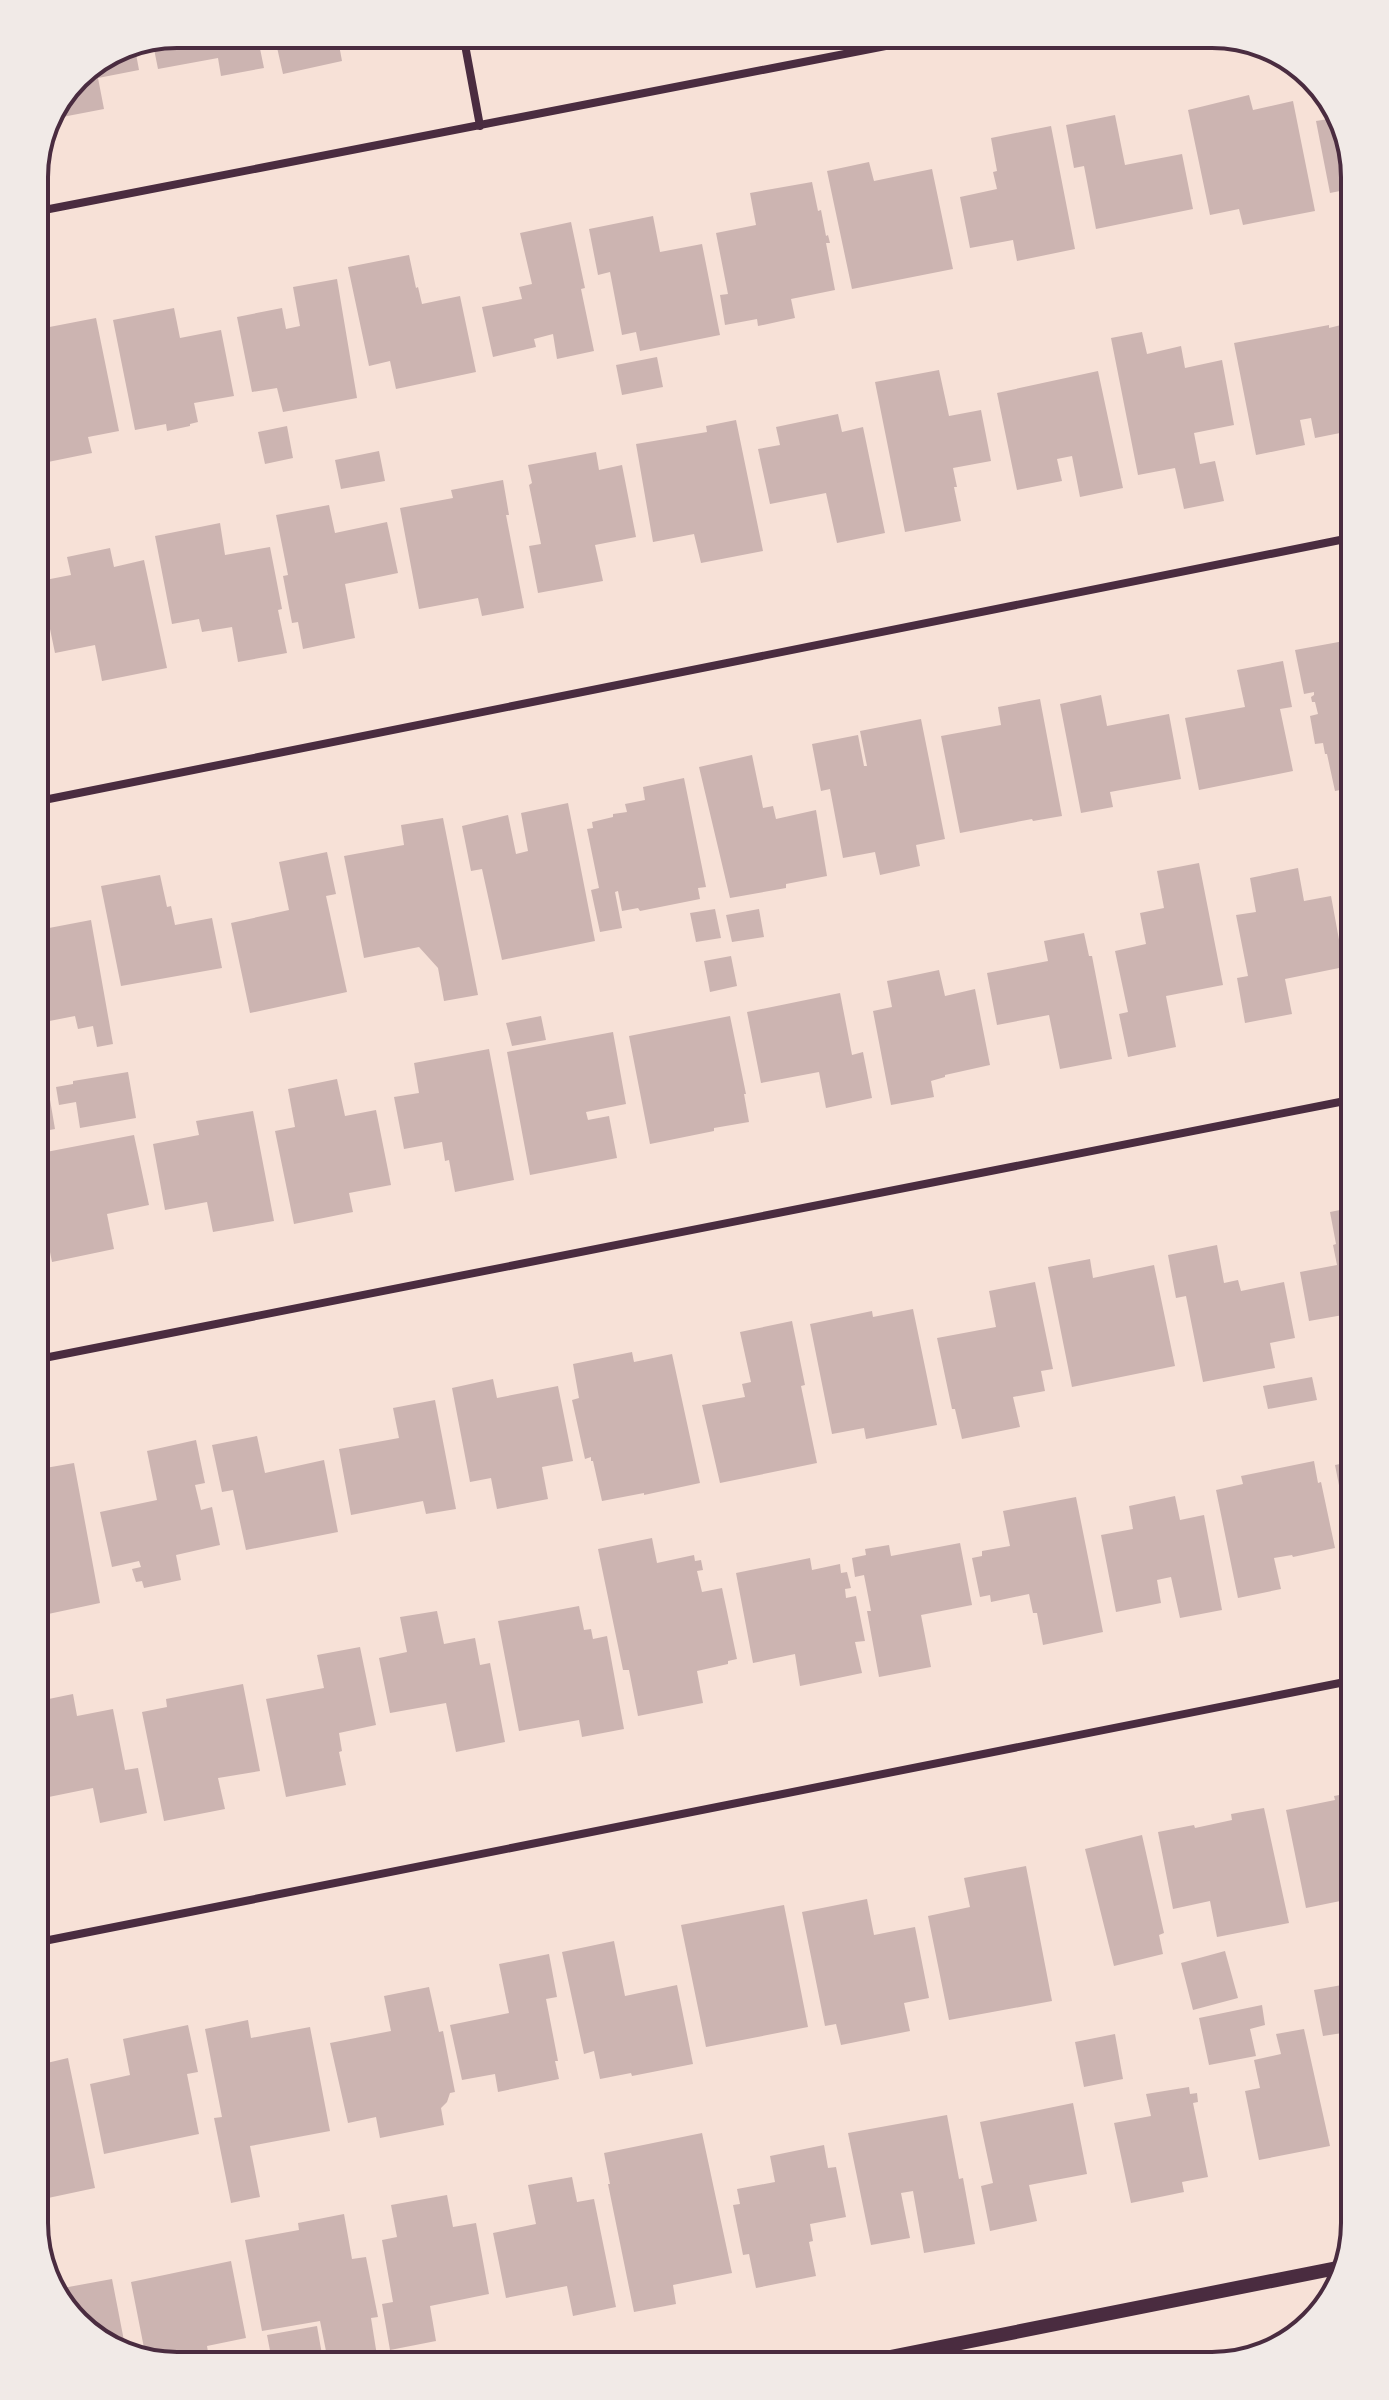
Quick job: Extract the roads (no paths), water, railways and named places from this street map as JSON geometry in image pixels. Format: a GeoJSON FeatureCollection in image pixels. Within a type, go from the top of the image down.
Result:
{"type":"FeatureCollection","features":[{"type":"Feature","properties":{"kind":"street"},"geometry":{"type":"LineString","coordinates":[[466,48],[480,126]]}},
{"type":"Feature","properties":{"kind":"street"},"geometry":{"type":"LineString","coordinates":[[48,209],[876,48]]}},
{"type":"Feature","properties":{"kind":"street"},"geometry":{"type":"LineString","coordinates":[[48,799],[1341,540]]}},
{"type":"Feature","properties":{"kind":"street"},"geometry":{"type":"LineString","coordinates":[[48,1357],[1341,1102]]}},
{"type":"Feature","properties":{"kind":"street"},"geometry":{"type":"LineString","coordinates":[[48,1940],[1341,1683]]}},
{"type":"Feature","properties":{"kind":"street"},"geometry":{"type":"LineString","coordinates":[[915,2352],[1332,2269]]}}]}
